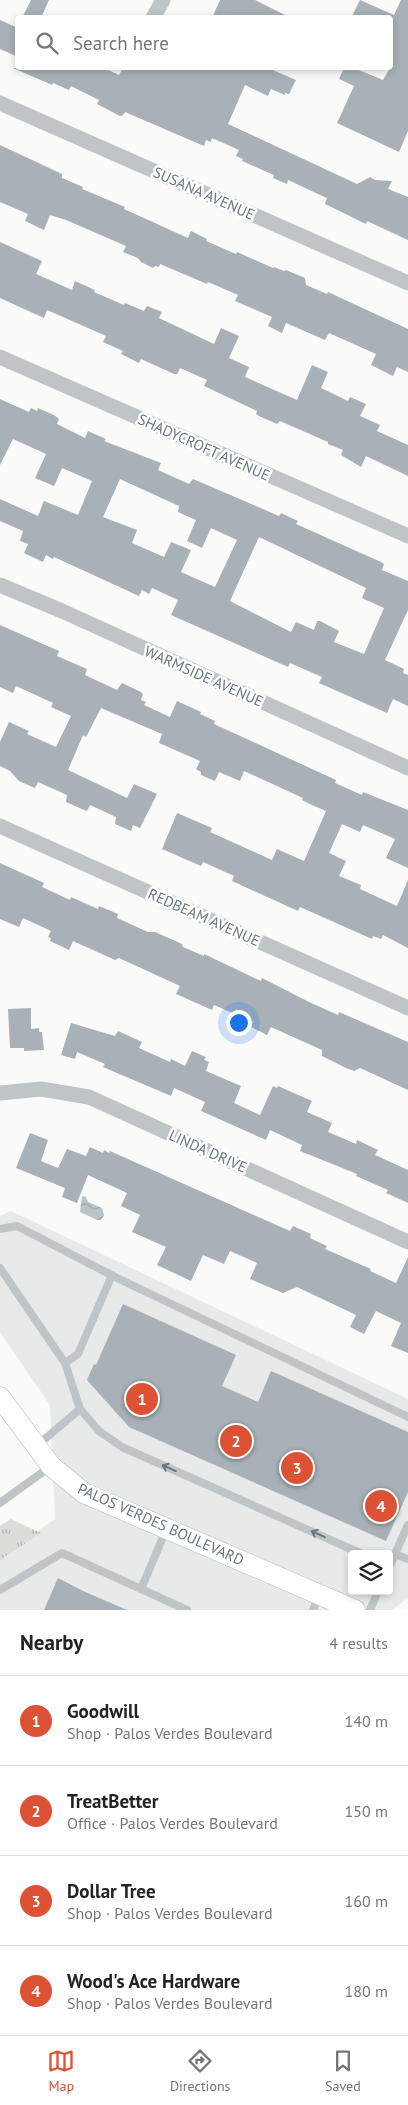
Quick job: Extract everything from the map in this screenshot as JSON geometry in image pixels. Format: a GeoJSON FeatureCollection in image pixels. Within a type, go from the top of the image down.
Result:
{"type":"FeatureCollection","features":[{"type":"Feature","properties":{"kind":"main road","name":"PALOS VERDES BOULEVARD"},"geometry":{"type":"LineString","coordinates":[[0,1397],[51,1466],[84,1493],[167,1528],[316,1602],[355,1610]]}},
{"type":"Feature","properties":{"kind":"street"},"geometry":{"type":"LineString","coordinates":[[155,15],[163,0]]}},
{"type":"Feature","properties":{"kind":"street","name":"SUSANA AVENUE"},"geometry":{"type":"LineString","coordinates":[[0,103],[408,283]]}},
{"type":"Feature","properties":{"kind":"street","name":"SHADYCROFT AVENUE"},"geometry":{"type":"LineString","coordinates":[[0,358],[408,536]]}},
{"type":"Feature","properties":{"kind":"street","name":"WARMSIDE AVENUE"},"geometry":{"type":"LineString","coordinates":[[0,585],[62,611],[408,768]]}},
{"type":"Feature","properties":{"kind":"street","name":"REDBEAM AVENUE"},"geometry":{"type":"LineString","coordinates":[[0,826],[408,1008]]}},
{"type":"Feature","properties":{"kind":"street","name":"LINDA DRIVE"},"geometry":{"type":"LineString","coordinates":[[0,1093],[41,1089],[89,1097],[408,1242]]}},
{"type":"Feature","properties":{"kind":"lane"},"geometry":{"type":"LineString","coordinates":[[0,1229],[17,1226],[112,1275],[408,1416]]}},
{"type":"Feature","properties":{"kind":"lane"},"geometry":{"type":"LineString","coordinates":[[0,1268],[65,1363],[80,1409],[99,1431],[122,1447],[353,1550]]}},
{"type":"Feature","properties":{"kind":"lane"},"geometry":{"type":"LineString","coordinates":[[65,1363],[78,1354],[112,1275]]}},
{"type":"Feature","properties":{"kind":"lane"},"geometry":{"type":"LineString","coordinates":[[36,1446],[80,1409]]}},
{"type":"Feature","properties":{"kind":"lane"},"geometry":{"type":"LineString","coordinates":[[0,1503],[51,1466]]}},
{"type":"Feature","properties":{"kind":"lane"},"geometry":{"type":"LineString","coordinates":[[393,1558],[408,1526]]}},
{"type":"Feature","properties":{"kind":"lane"},"geometry":{"type":"LineString","coordinates":[[141,1589],[167,1528]]}},
{"type":"Feature","properties":{"kind":"lane"},"geometry":{"type":"LineString","coordinates":[[0,1590],[62,1553],[187,1610]]}},
{"type":"Feature","properties":{"kind":"lane"},"geometry":{"type":"LineString","coordinates":[[395,1554],[408,1559]]}},
{"type":"Feature","properties":{"kind":"lane"},"geometry":{"type":"LineString","coordinates":[[370,1610],[376,1595]]}},
{"type":"Feature","properties":{"kind":"shaded area"},"geometry":{"type":"Polygon","coordinates":[[[11,1211],[408,1399],[408,1600],[406,1599],[392,1610],[0,1610],[0,1556],[55,1519],[50,1405],[0,1332],[0,1216],[11,1211]]]}},
{"type":"Feature","properties":{"kind":"green space"},"geometry":{"type":"Polygon","coordinates":[[[11,1519],[41,1533],[0,1560],[0,1526],[11,1519]]]}},
{"type":"Feature","properties":{"kind":"water"},"geometry":{"type":"Polygon","coordinates":[[[82,1196],[86,1197],[88,1202],[102,1208],[104,1215],[101,1220],[80,1212],[82,1196]]]}},
{"type":"Feature","properties":{"kind":"building"},"geometry":{"type":"Polygon","coordinates":[[[31,0],[49,0],[42,15],[24,15],[31,0]]]}},
{"type":"Feature","properties":{"kind":"building"},"geometry":{"type":"Polygon","coordinates":[[[220,0],[255,0],[285,15],[213,15],[220,0]]]}},
{"type":"Feature","properties":{"kind":"building"},"geometry":{"type":"Polygon","coordinates":[[[360,0],[394,15],[401,0],[408,0],[408,131],[399,152],[337,123],[354,86],[339,79],[343,70],[359,70],[383,80],[389,70],[393,70],[393,15],[352,15],[360,0]]]}},
{"type":"Feature","properties":{"kind":"building"},"geometry":{"type":"Polygon","coordinates":[[[0,20],[15,27],[15,56],[0,49],[0,20]]]}},
{"type":"Feature","properties":{"kind":"building"},"geometry":{"type":"Polygon","coordinates":[[[18,70],[108,70],[119,75],[122,70],[273,70],[296,80],[289,94],[285,93],[285,95],[271,89],[268,96],[245,85],[228,124],[357,184],[370,177],[375,180],[392,181],[388,189],[408,197],[408,240],[367,221],[366,224],[325,204],[327,198],[288,180],[287,184],[273,178],[274,175],[242,161],[243,159],[236,156],[239,150],[212,138],[211,142],[206,140],[204,146],[125,112],[120,116],[97,104],[99,100],[71,86],[69,90],[53,83],[52,85],[18,70]]]}},
{"type":"Feature","properties":{"kind":"building"},"geometry":{"type":"Polygon","coordinates":[[[0,145],[62,174],[62,178],[83,187],[82,189],[125,207],[124,209],[188,238],[191,231],[207,239],[206,241],[236,254],[237,252],[273,268],[286,270],[305,278],[306,285],[327,294],[328,292],[408,329],[408,372],[397,367],[393,376],[371,365],[376,354],[329,333],[325,340],[286,323],[282,333],[268,326],[272,317],[235,301],[238,295],[160,264],[159,267],[155,266],[153,268],[141,262],[138,258],[123,252],[126,246],[66,220],[50,215],[44,230],[25,221],[28,214],[0,202],[0,145]]]}},
{"type":"Feature","properties":{"kind":"building"},"geometry":{"type":"Polygon","coordinates":[[[0,242],[42,261],[36,274],[72,290],[75,281],[95,290],[94,292],[124,305],[125,303],[144,311],[147,306],[162,312],[159,318],[214,344],[221,328],[239,336],[229,358],[249,367],[245,377],[297,400],[312,365],[328,372],[321,388],[348,401],[350,397],[366,404],[360,416],[380,425],[377,431],[408,445],[408,476],[366,456],[361,467],[341,455],[343,450],[328,444],[328,442],[280,421],[277,424],[259,416],[256,414],[257,411],[204,386],[207,380],[180,368],[177,374],[174,374],[141,359],[139,363],[121,354],[123,351],[103,342],[106,336],[47,310],[44,318],[0,298],[0,242]]]}},
{"type":"Feature","properties":{"kind":"building"},"geometry":{"type":"Polygon","coordinates":[[[0,399],[29,412],[31,408],[37,411],[38,408],[59,419],[57,424],[85,438],[88,431],[106,439],[104,441],[161,463],[158,470],[189,484],[193,479],[279,516],[281,513],[298,521],[296,524],[381,562],[384,564],[382,570],[408,581],[408,610],[385,660],[404,669],[403,673],[408,675],[408,706],[393,699],[387,713],[319,683],[322,677],[290,663],[288,667],[171,615],[178,600],[152,588],[149,594],[142,590],[139,596],[54,557],[53,559],[46,555],[43,562],[24,553],[28,544],[20,541],[23,531],[0,521],[0,499],[38,516],[44,501],[78,515],[92,481],[62,468],[54,486],[35,478],[46,454],[13,439],[0,465],[0,399]],[[120,479],[103,517],[137,530],[132,543],[164,557],[171,542],[191,550],[181,572],[215,587],[237,540],[211,528],[202,548],[187,541],[196,520],[178,512],[179,506],[120,479]],[[259,537],[230,601],[291,632],[296,622],[314,630],[317,621],[320,621],[339,631],[334,642],[364,654],[384,608],[362,598],[366,588],[259,537]]]}},
{"type":"Feature","properties":{"kind":"building"},"geometry":{"type":"Polygon","coordinates":[[[0,625],[59,651],[57,656],[87,669],[85,675],[117,690],[122,683],[141,692],[143,694],[141,700],[146,702],[144,705],[170,717],[177,701],[201,712],[200,714],[215,721],[214,724],[336,780],[335,783],[362,795],[363,792],[408,810],[408,868],[386,858],[395,839],[363,825],[360,832],[342,824],[329,853],[346,861],[339,876],[361,885],[360,889],[397,906],[408,880],[408,948],[383,935],[381,939],[373,936],[372,939],[300,907],[298,911],[232,881],[234,876],[203,862],[201,866],[162,849],[177,813],[212,828],[210,832],[272,860],[277,849],[304,861],[326,811],[302,800],[303,798],[244,771],[240,781],[219,772],[215,781],[201,775],[201,772],[196,769],[200,761],[159,743],[162,734],[101,708],[86,737],[83,735],[68,770],[127,798],[134,784],[157,794],[140,828],[133,825],[131,831],[115,824],[116,817],[90,805],[87,811],[84,810],[66,802],[67,795],[38,782],[35,788],[19,781],[10,771],[0,766],[0,742],[9,722],[29,731],[27,734],[56,747],[71,716],[51,707],[53,703],[16,686],[13,693],[0,687],[0,625]]]}},
{"type":"Feature","properties":{"kind":"building"},"geometry":{"type":"Polygon","coordinates":[[[0,863],[44,883],[42,887],[70,900],[71,897],[98,909],[99,906],[118,914],[117,918],[148,932],[155,932],[182,944],[183,947],[204,956],[204,954],[261,981],[262,978],[338,1015],[339,1012],[408,1042],[408,1090],[360,1068],[354,1071],[346,1068],[322,1056],[322,1050],[271,1027],[267,1035],[251,1027],[253,1022],[214,1005],[212,1010],[176,994],[180,986],[119,958],[115,960],[73,941],[69,950],[50,941],[51,938],[48,937],[51,931],[23,918],[19,927],[0,919],[0,863]]]}},
{"type":"Feature","properties":{"kind":"building"},"geometry":{"type":"Polygon","coordinates":[[[31,1008],[31,1029],[39,1028],[39,1032],[42,1032],[44,1050],[24,1051],[24,1048],[10,1048],[8,1009],[31,1008]]]}},
{"type":"Feature","properties":{"kind":"building"},"geometry":{"type":"Polygon","coordinates":[[[71,1023],[115,1036],[118,1031],[142,1042],[139,1048],[170,1062],[171,1059],[185,1066],[192,1051],[206,1057],[204,1060],[209,1062],[206,1071],[241,1086],[234,1103],[260,1115],[273,1086],[277,1088],[278,1086],[312,1101],[307,1112],[332,1123],[328,1132],[356,1144],[357,1140],[378,1150],[375,1155],[408,1170],[408,1203],[386,1193],[388,1190],[356,1176],[357,1174],[300,1151],[302,1145],[270,1130],[266,1140],[201,1111],[205,1102],[174,1088],[171,1096],[103,1067],[105,1064],[77,1052],[75,1059],[61,1055],[71,1023]]]}},
{"type":"Feature","properties":{"kind":"building"},"geometry":{"type":"Polygon","coordinates":[[[30,1133],[48,1140],[41,1161],[58,1168],[67,1149],[86,1156],[90,1147],[103,1153],[104,1150],[109,1153],[110,1151],[290,1231],[293,1226],[311,1234],[310,1238],[327,1246],[325,1249],[371,1269],[370,1271],[396,1283],[408,1257],[408,1353],[391,1346],[401,1323],[376,1311],[364,1334],[350,1327],[356,1315],[297,1287],[283,1293],[250,1279],[257,1263],[230,1251],[224,1264],[203,1255],[191,1281],[157,1265],[166,1247],[132,1232],[140,1215],[121,1206],[127,1193],[88,1175],[77,1203],[62,1197],[65,1188],[16,1168],[30,1133]]]}},
{"type":"Feature","properties":{"kind":"building"},"geometry":{"type":"Polygon","coordinates":[[[123,1304],[236,1355],[222,1386],[258,1402],[271,1371],[408,1432],[408,1492],[386,1541],[129,1427],[87,1380],[94,1364],[96,1365],[123,1304]]]}},
{"type":"Feature","properties":{"kind":"building"},"geometry":{"type":"Polygon","coordinates":[[[58,1578],[83,1591],[127,1610],[44,1610],[58,1578]]]}},
{"type":"Feature","properties":{"kind":"place","name":"Goodwill"},"geometry":{"type":"Point","coordinates":[142,1399]}},
{"type":"Feature","properties":{"kind":"place","name":"TreatBetter"},"geometry":{"type":"Point","coordinates":[236,1441]}},
{"type":"Feature","properties":{"kind":"place","name":"Dollar Tree"},"geometry":{"type":"Point","coordinates":[297,1468]}},
{"type":"Feature","properties":{"kind":"place","name":"Wood's Ace Hardware"},"geometry":{"type":"Point","coordinates":[381,1506]}}]}
